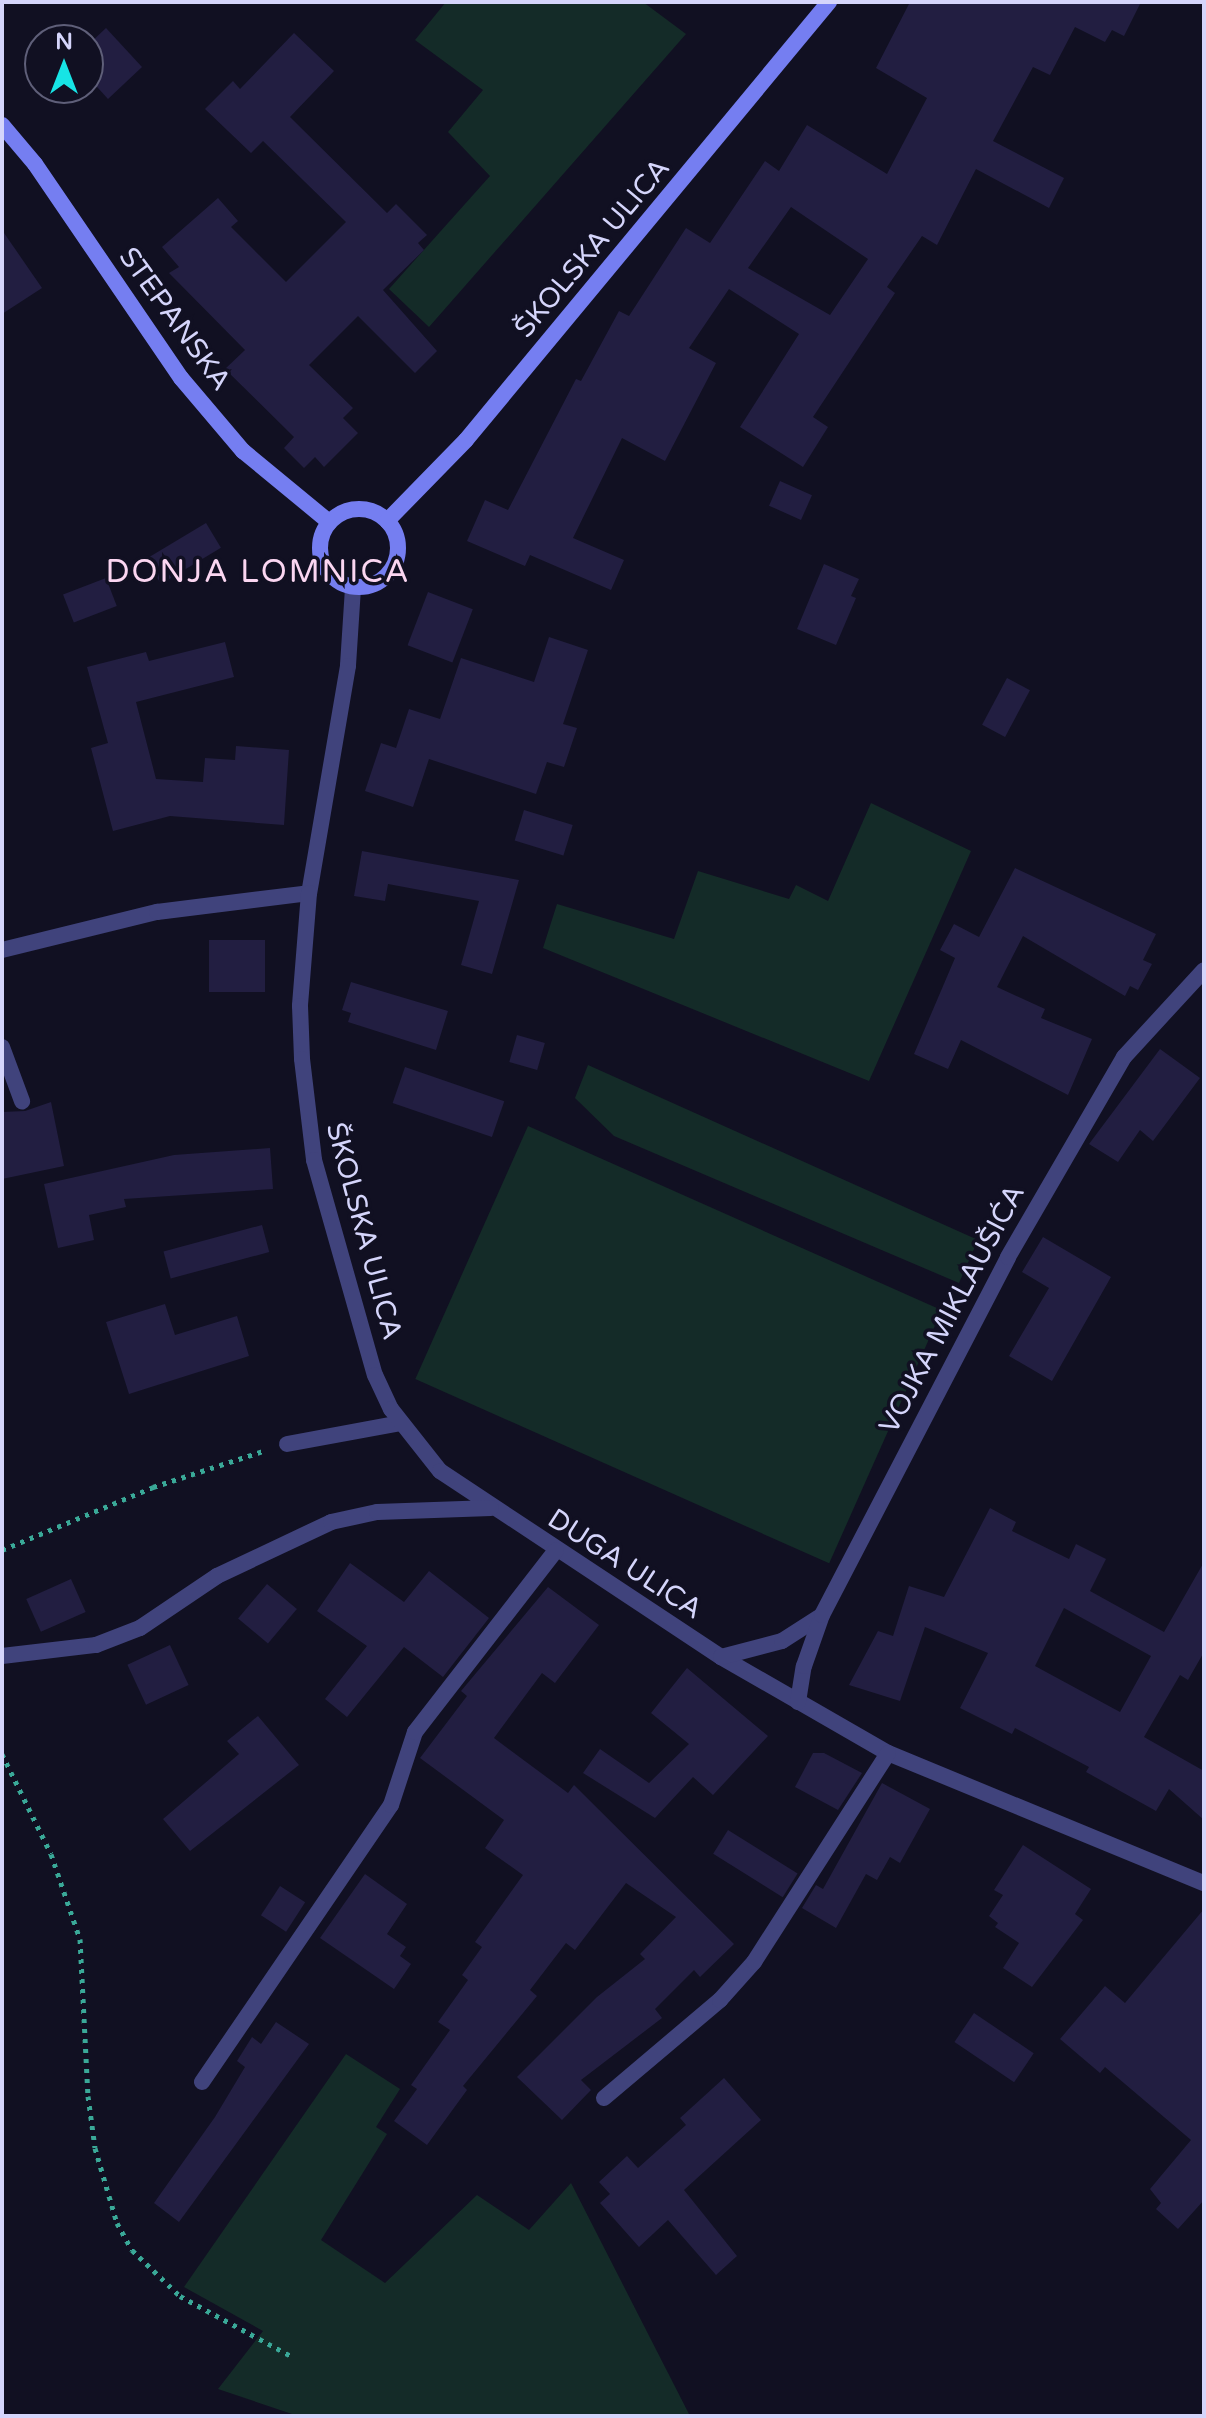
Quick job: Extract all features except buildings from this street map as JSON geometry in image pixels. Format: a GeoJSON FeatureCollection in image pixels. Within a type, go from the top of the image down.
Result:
{"type":"FeatureCollection","features":[{"type":"Feature","properties":{"kind":"street","name":"ŠKOLSKA ULICA"},"geometry":{"type":"LineString","coordinates":[[387,521],[466,440],[829,2]]}},
{"type":"Feature","properties":{"kind":"street","name":"STEPANSKA"},"geometry":{"type":"LineString","coordinates":[[2,125],[35,164],[181,378],[243,451],[329,522]]}},
{"type":"Feature","properties":{"kind":"street"},"geometry":{"type":"LineString","coordinates":[[351,509],[387,521],[398,545],[391,572],[381,581],[353,588],[340,583],[321,562],[319,548],[329,522],[351,509]]}},
{"type":"Feature","properties":{"kind":"street","name":"ŠKOLSKA ULICA"},"geometry":{"type":"LineString","coordinates":[[353,588],[348,666],[309,893],[300,1006],[314,1160],[375,1375],[400,1423],[440,1471],[491,1508]]}},
{"type":"Feature","properties":{"kind":"street"},"geometry":{"type":"LineString","coordinates":[[2,950],[157,912],[309,893]]}},
{"type":"Feature","properties":{"kind":"street","name":"VOJKA MIKLAUŠIĆA"},"geometry":{"type":"LineString","coordinates":[[798,1702],[804,1666],[822,1615],[1086,1118],[1124,1057],[1204,970]]}},
{"type":"Feature","properties":{"kind":"street"},"geometry":{"type":"LineString","coordinates":[[2,1047],[22,1101]]}},
{"type":"Feature","properties":{"kind":"street"},"geometry":{"type":"LineString","coordinates":[[287,1444],[400,1423]]}},
{"type":"Feature","properties":{"kind":"street"},"geometry":{"type":"LineString","coordinates":[[2,1656],[96,1645],[140,1628],[217,1576],[331,1522],[377,1512],[491,1508]]}},
{"type":"Feature","properties":{"kind":"street","name":"DUGA ULICA"},"geometry":{"type":"LineString","coordinates":[[491,1508],[721,1657],[888,1753],[1204,1883]]}},
{"type":"Feature","properties":{"kind":"street"},"geometry":{"type":"LineString","coordinates":[[202,2082],[391,1805],[415,1732],[556,1550]]}},
{"type":"Feature","properties":{"kind":"street"},"geometry":{"type":"LineString","coordinates":[[721,1657],[782,1641],[822,1615]]}},
{"type":"Feature","properties":{"kind":"street"},"geometry":{"type":"LineString","coordinates":[[604,2098],[720,2000],[754,1962],[888,1753]]}},
{"type":"Feature","properties":{"kind":"path"},"geometry":{"type":"LineString","coordinates":[[2,1550],[153,1487],[287,1444]]}},
{"type":"Feature","properties":{"kind":"path"},"geometry":{"type":"LineString","coordinates":[[2,1754],[51,1854],[80,1939],[95,2148],[117,2223],[132,2250],[180,2296],[293,2357]]}},
{"type":"Feature","properties":{"kind":"green space"},"geometry":{"type":"Polygon","coordinates":[[[446,2],[643,2],[686,34],[429,327],[389,289],[490,176],[448,132],[483,90],[415,40],[446,2]]]}},
{"type":"Feature","properties":{"kind":"green space"},"geometry":{"type":"Polygon","coordinates":[[[871,803],[971,851],[869,1081],[543,948],[557,904],[674,939],[698,871],[789,899],[796,885],[828,901],[871,803]]]}},
{"type":"Feature","properties":{"kind":"green space"},"geometry":{"type":"Polygon","coordinates":[[[588,1065],[978,1240],[959,1283],[614,1136],[575,1098],[588,1065]]]}},
{"type":"Feature","properties":{"kind":"green space"},"geometry":{"type":"Polygon","coordinates":[[[528,1126],[942,1310],[829,1563],[415,1379],[528,1126]]]}},
{"type":"Feature","properties":{"kind":"green space"},"geometry":{"type":"Polygon","coordinates":[[[346,2054],[400,2089],[376,2127],[387,2134],[321,2240],[385,2283],[477,2195],[529,2230],[571,2183],[690,2416],[298,2416],[218,2389],[263,2331],[184,2287],[346,2054]]]}},
{"type":"Feature","properties":{"kind":"district","name":"DONJA LOMNICA"},"geometry":{"type":"Point","coordinates":[258,572]}}]}
